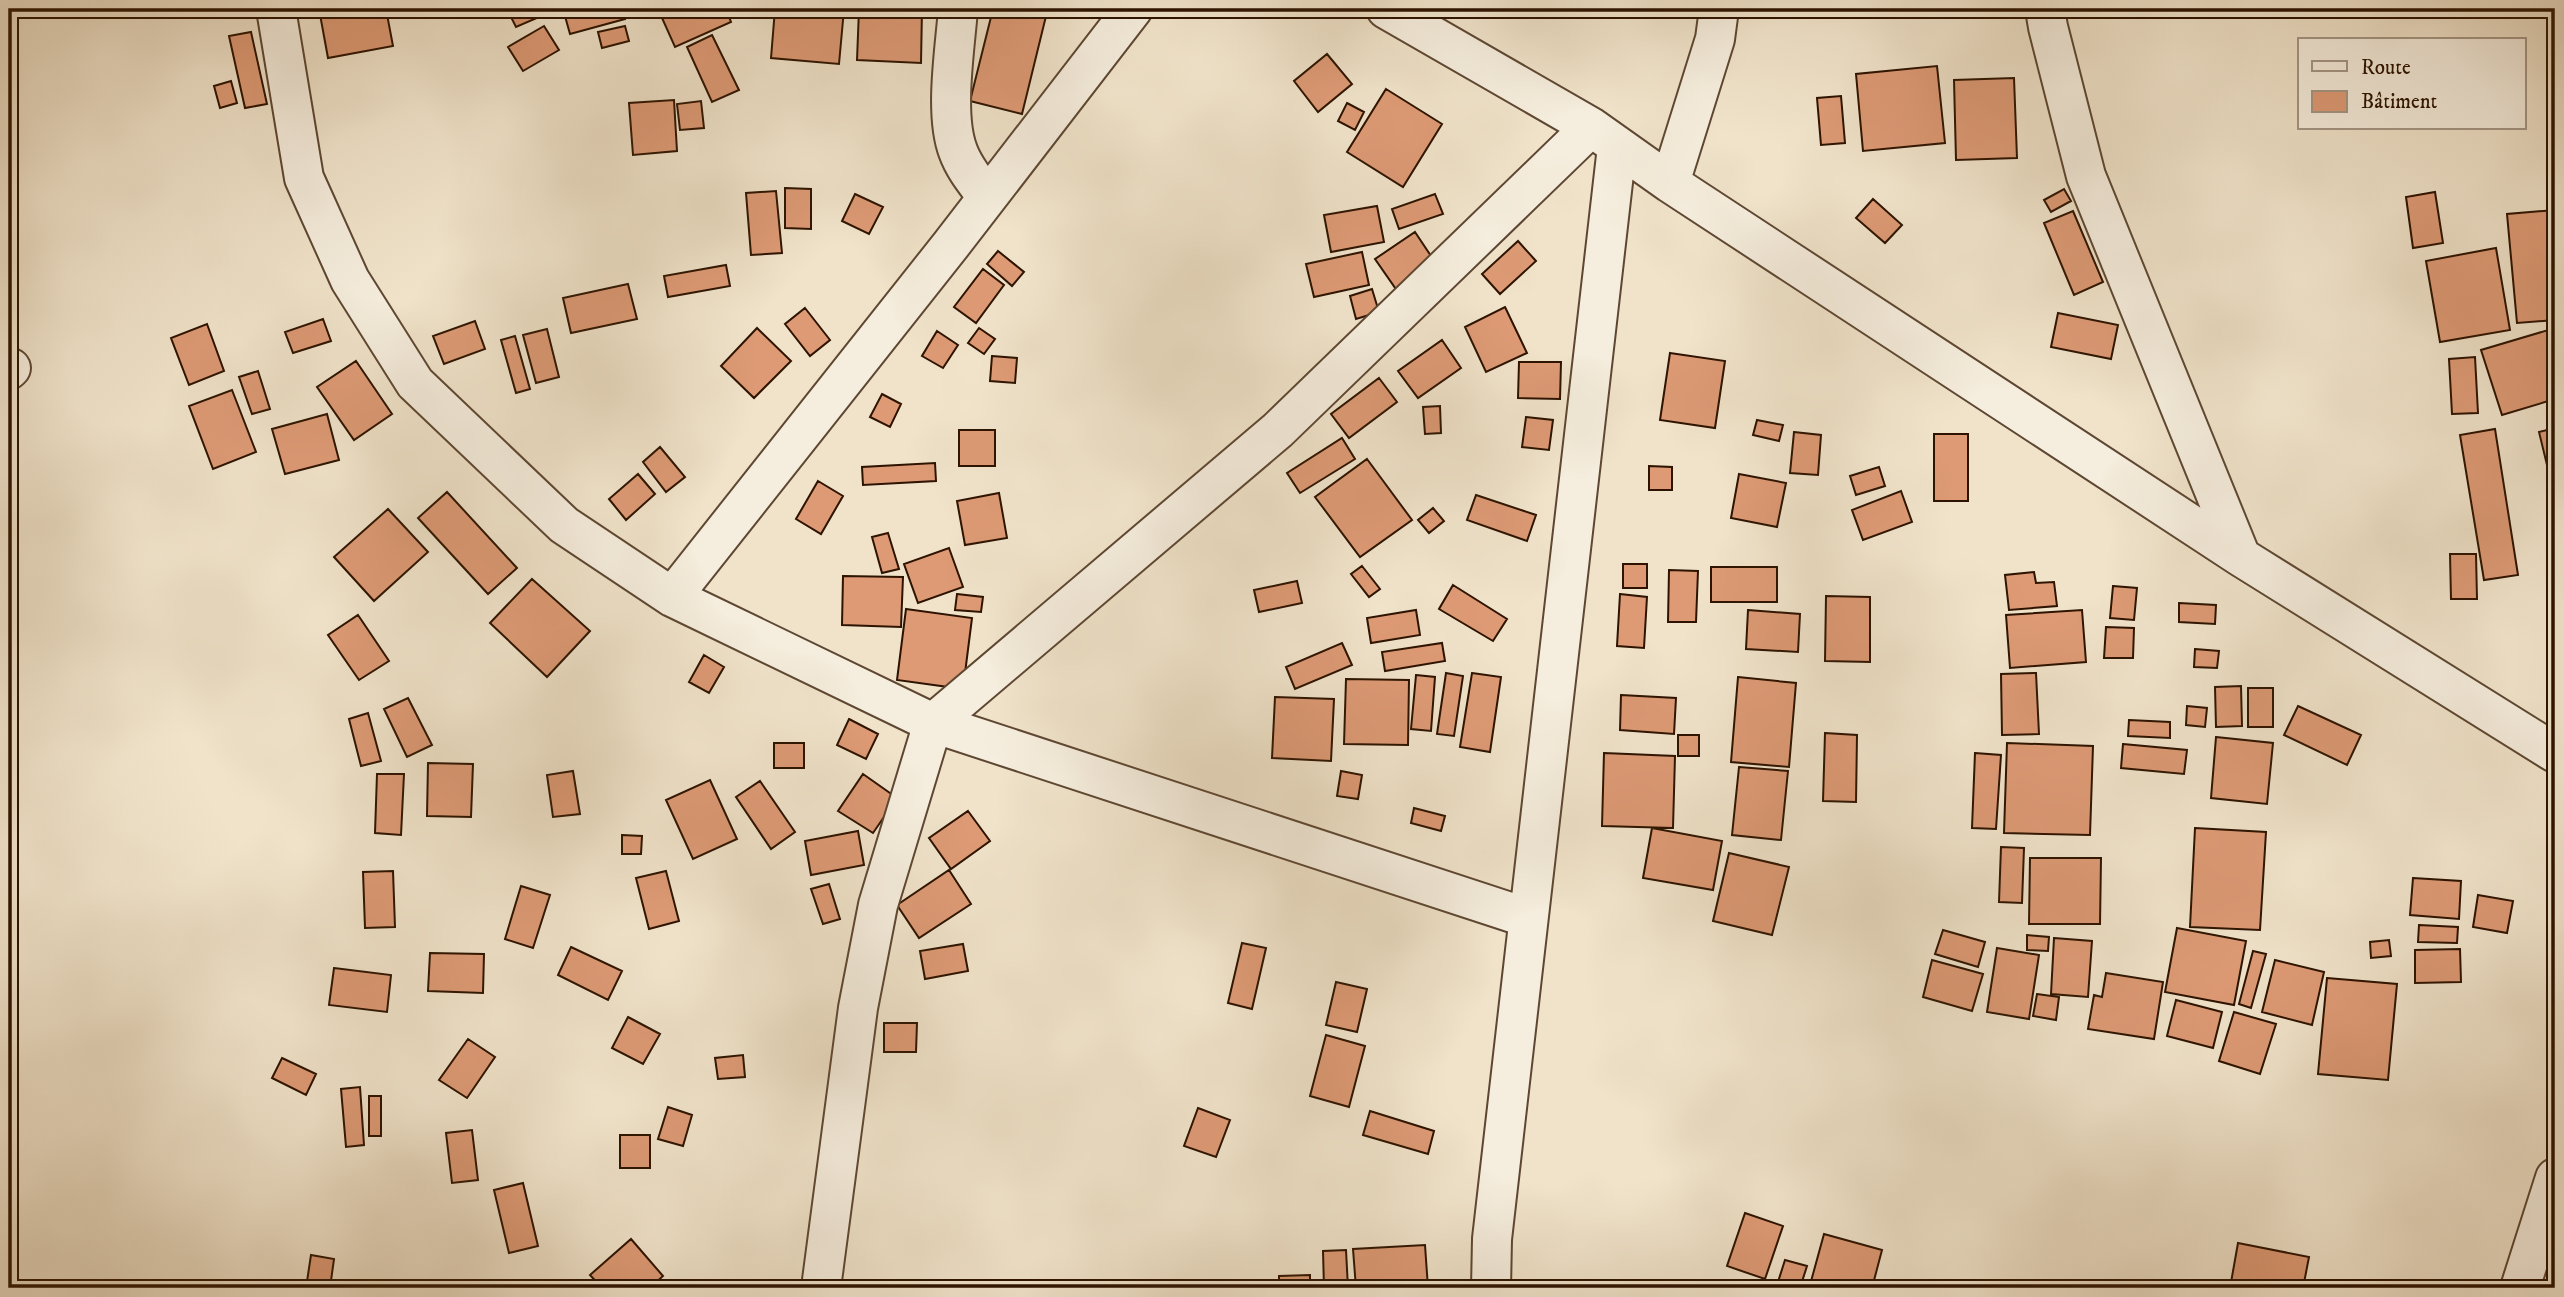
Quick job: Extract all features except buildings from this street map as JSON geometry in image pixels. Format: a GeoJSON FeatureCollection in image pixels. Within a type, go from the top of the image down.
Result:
{"type":"FeatureCollection","features":[{"type":"Feature","properties":{"kind":"street"},"geometry":{"type":"LineString","coordinates":[[276,9],[304,178],[350,280],[415,383],[564,525],[672,597],[933,723],[1528,918]]}},
{"type":"Feature","properties":{"kind":"street"},"geometry":{"type":"LineString","coordinates":[[958,9],[951,118],[957,148],[965,167],[987,197]]}},
{"type":"Feature","properties":{"kind":"street"},"geometry":{"type":"LineString","coordinates":[[672,597],[1133,9]]}},
{"type":"Feature","properties":{"kind":"street"},"geometry":{"type":"LineString","coordinates":[[1386,9],[1604,137],[2241,557],[2555,753]]}},
{"type":"Feature","properties":{"kind":"street"},"geometry":{"type":"LineString","coordinates":[[1670,183],[1715,39],[1719,9]]}},
{"type":"Feature","properties":{"kind":"street"},"geometry":{"type":"LineString","coordinates":[[2045,9],[2085,176],[2241,557]]}},
{"type":"Feature","properties":{"kind":"street"},"geometry":{"type":"LineString","coordinates":[[821,1288],[858,1008],[878,905],[933,723],[1278,430],[1604,137]]}},
{"type":"Feature","properties":{"kind":"street"},"geometry":{"type":"LineString","coordinates":[[1491,1288],[1492,1239],[1528,918],[1604,137]]}},
{"type":"Feature","properties":{"kind":"street"},"geometry":{"type":"LineString","coordinates":[[2520,1288],[2555,1178]]}}]}
